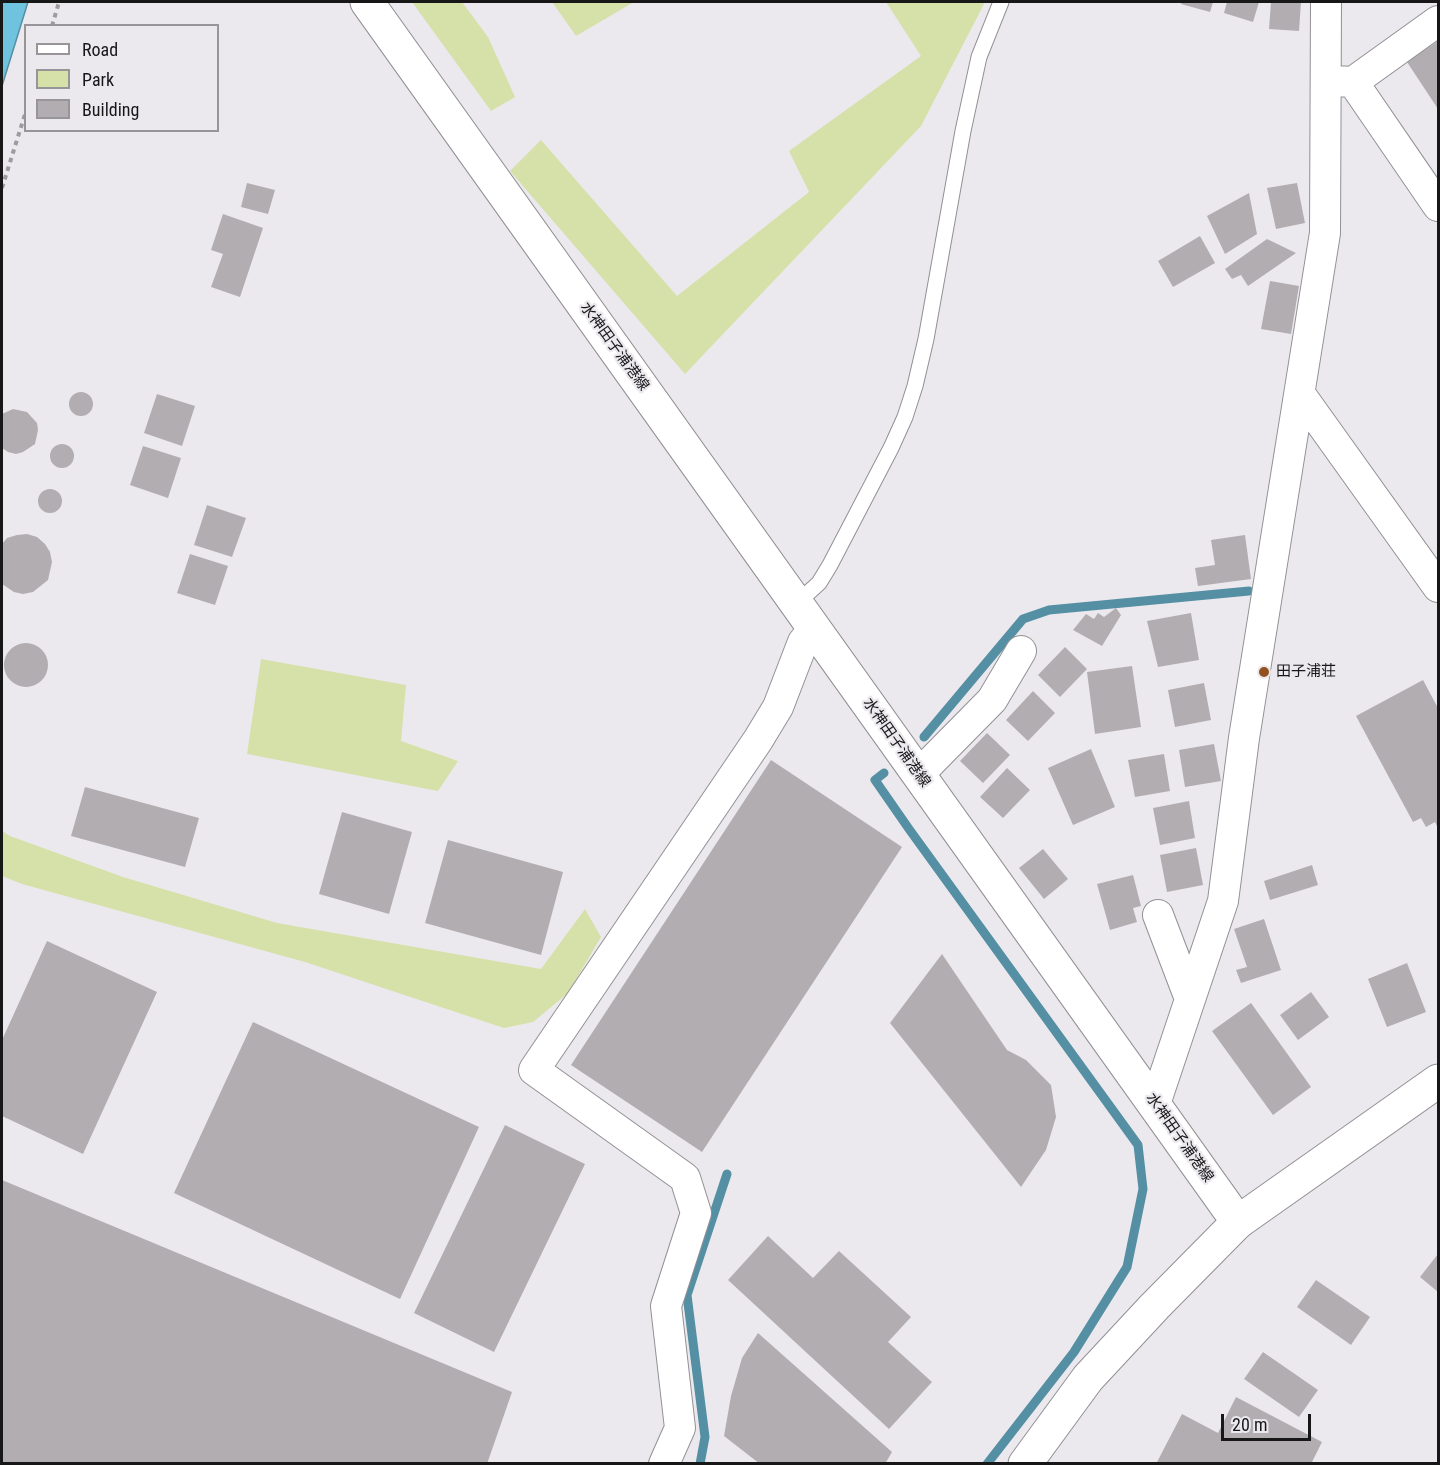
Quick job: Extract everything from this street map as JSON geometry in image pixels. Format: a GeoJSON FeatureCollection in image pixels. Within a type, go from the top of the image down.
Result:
{"type":"FeatureCollection","features":[{"type":"Feature","properties":{"kind":"main road","name":"水神田子浦港線"},"geometry":{"type":"LineString","coordinates":[[367,2],[1238,1222]]}},
{"type":"Feature","properties":{"kind":"main road"},"geometry":{"type":"LineString","coordinates":[[1025,1464],[1088,1377],[1238,1222],[1438,1081]]}},
{"type":"Feature","properties":{"kind":"street"},"geometry":{"type":"LineString","coordinates":[[1155,1104],[1223,901],[1244,738],[1325,233],[1340,81],[1326,2]]}},
{"type":"Feature","properties":{"kind":"street"},"geometry":{"type":"LineString","coordinates":[[1340,81],[1438,21]]}},
{"type":"Feature","properties":{"kind":"street"},"geometry":{"type":"LineString","coordinates":[[1340,81],[1438,206]]}},
{"type":"Feature","properties":{"kind":"street"},"geometry":{"type":"LineString","coordinates":[[1300,394],[1438,587]]}},
{"type":"Feature","properties":{"kind":"street"},"geometry":{"type":"LineString","coordinates":[[664,1464],[681,1428],[666,1306],[696,1213],[685,1178],[534,1070],[758,740],[778,707],[803,642],[806,616]]}},
{"type":"Feature","properties":{"kind":"street"},"geometry":{"type":"LineString","coordinates":[[918,776],[992,700],[1021,651]]}},
{"type":"Feature","properties":{"kind":"street"},"geometry":{"type":"LineString","coordinates":[[1158,915],[1190,999]]}},
{"type":"Feature","properties":{"kind":"lane"},"geometry":{"type":"LineString","coordinates":[[806,616],[819,583],[891,448],[905,417],[915,386],[926,339],[963,131],[979,57],[1001,2]]}},
{"type":"Feature","properties":{"kind":"path"},"geometry":{"type":"LineString","coordinates":[[53,24],[59,2]]}},
{"type":"Feature","properties":{"kind":"path"},"geometry":{"type":"LineString","coordinates":[[2,188],[24,117]]}},
{"type":"Feature","properties":{"kind":"green space"},"geometry":{"type":"Polygon","coordinates":[[[412,2],[462,2],[488,37],[515,97],[491,111],[412,2]]]}},
{"type":"Feature","properties":{"kind":"green space"},"geometry":{"type":"Polygon","coordinates":[[[552,2],[634,2],[576,36],[552,2]]]}},
{"type":"Feature","properties":{"kind":"green space"},"geometry":{"type":"Polygon","coordinates":[[[886,2],[985,2],[921,126],[685,374],[510,171],[541,140],[677,296],[809,192],[789,151],[921,56],[886,2]]]}},
{"type":"Feature","properties":{"kind":"green space"},"geometry":{"type":"Polygon","coordinates":[[[261,659],[406,685],[401,741],[458,761],[438,791],[247,754],[261,659]]]}},
{"type":"Feature","properties":{"kind":"green space"},"geometry":{"type":"Polygon","coordinates":[[[2,831],[10,836],[123,877],[277,923],[541,969],[585,909],[601,937],[568,993],[533,1022],[504,1028],[305,962],[22,884],[2,876],[2,831]]]}},
{"type":"Feature","properties":{"kind":"water"},"geometry":{"type":"Polygon","coordinates":[[[2,2],[28,2],[2,86],[2,2]]]}},
{"type":"Feature","properties":{"kind":"building"},"geometry":{"type":"Polygon","coordinates":[[[1182,2],[1213,2],[1210,12],[1181,4],[1182,2]]]}},
{"type":"Feature","properties":{"kind":"building"},"geometry":{"type":"Polygon","coordinates":[[[1227,2],[1259,2],[1253,22],[1224,13],[1227,2]]]}},
{"type":"Feature","properties":{"kind":"building"},"geometry":{"type":"Polygon","coordinates":[[[1271,2],[1301,2],[1299,31],[1269,29],[1271,2]]]}},
{"type":"Feature","properties":{"kind":"building"},"geometry":{"type":"Polygon","coordinates":[[[1438,41],[1438,109],[1407,62],[1438,41]]]}},
{"type":"Feature","properties":{"kind":"building"},"geometry":{"type":"Polygon","coordinates":[[[247,183],[275,190],[268,214],[241,207],[247,183]]]}},
{"type":"Feature","properties":{"kind":"building"},"geometry":{"type":"Polygon","coordinates":[[[1297,183],[1305,223],[1276,229],[1267,188],[1297,183]]]}},
{"type":"Feature","properties":{"kind":"building"},"geometry":{"type":"Polygon","coordinates":[[[1249,193],[1257,234],[1225,254],[1207,216],[1249,193]]]}},
{"type":"Feature","properties":{"kind":"building"},"geometry":{"type":"Polygon","coordinates":[[[223,214],[263,228],[240,297],[211,287],[223,254],[211,250],[223,214]]]}},
{"type":"Feature","properties":{"kind":"building"},"geometry":{"type":"Polygon","coordinates":[[[1200,236],[1215,263],[1173,287],[1158,261],[1200,236]]]}},
{"type":"Feature","properties":{"kind":"building"},"geometry":{"type":"Polygon","coordinates":[[[1267,239],[1296,253],[1248,286],[1241,275],[1232,279],[1225,269],[1267,239]]]}},
{"type":"Feature","properties":{"kind":"building"},"geometry":{"type":"Polygon","coordinates":[[[1270,281],[1299,286],[1291,334],[1261,329],[1270,281]]]}},
{"type":"Feature","properties":{"kind":"building"},"geometry":{"type":"Polygon","coordinates":[[[81,392],[90,395],[93,404],[90,413],[81,416],[72,413],[69,404],[72,395],[81,392]]]}},
{"type":"Feature","properties":{"kind":"building"},"geometry":{"type":"Polygon","coordinates":[[[157,394],[195,406],[182,446],[144,433],[157,394]]]}},
{"type":"Feature","properties":{"kind":"building"},"geometry":{"type":"Polygon","coordinates":[[[13,409],[27,412],[37,423],[38,430],[35,444],[16,454],[2,448],[2,414],[13,409]]]}},
{"type":"Feature","properties":{"kind":"building"},"geometry":{"type":"Polygon","coordinates":[[[62,444],[71,447],[74,456],[71,465],[62,468],[53,465],[50,456],[53,447],[62,444]]]}},
{"type":"Feature","properties":{"kind":"building"},"geometry":{"type":"Polygon","coordinates":[[[143,446],[181,458],[168,498],[130,485],[143,446]]]}},
{"type":"Feature","properties":{"kind":"building"},"geometry":{"type":"Polygon","coordinates":[[[50,489],[59,492],[62,501],[59,510],[50,513],[41,510],[38,501],[41,492],[50,489]]]}},
{"type":"Feature","properties":{"kind":"building"},"geometry":{"type":"Polygon","coordinates":[[[207,505],[246,518],[232,557],[194,545],[207,505]]]}},
{"type":"Feature","properties":{"kind":"building"},"geometry":{"type":"Polygon","coordinates":[[[27,534],[37,537],[45,544],[52,562],[48,580],[33,592],[23,594],[14,592],[2,584],[2,544],[7,538],[27,534]]]}},
{"type":"Feature","properties":{"kind":"building"},"geometry":{"type":"Polygon","coordinates":[[[1245,535],[1251,579],[1198,586],[1195,568],[1215,565],[1211,540],[1245,535]]]}},
{"type":"Feature","properties":{"kind":"building"},"geometry":{"type":"Polygon","coordinates":[[[190,554],[228,566],[215,605],[177,593],[190,554]]]}},
{"type":"Feature","properties":{"kind":"building"},"geometry":{"type":"Polygon","coordinates":[[[1116,608],[1121,615],[1102,646],[1073,630],[1086,614],[1094,619],[1098,613],[1104,617],[1116,608]]]}},
{"type":"Feature","properties":{"kind":"building"},"geometry":{"type":"Polygon","coordinates":[[[1191,613],[1199,660],[1158,667],[1147,621],[1191,613]]]}},
{"type":"Feature","properties":{"kind":"building"},"geometry":{"type":"Polygon","coordinates":[[[26,643],[42,649],[48,665],[42,681],[26,687],[10,681],[4,665],[10,649],[26,643]]]}},
{"type":"Feature","properties":{"kind":"building"},"geometry":{"type":"Polygon","coordinates":[[[1065,647],[1087,669],[1060,697],[1038,675],[1065,647]]]}},
{"type":"Feature","properties":{"kind":"building"},"geometry":{"type":"Polygon","coordinates":[[[1132,666],[1141,727],[1095,734],[1087,672],[1132,666]]]}},
{"type":"Feature","properties":{"kind":"building"},"geometry":{"type":"Polygon","coordinates":[[[1423,680],[1438,708],[1438,828],[1435,822],[1426,827],[1421,818],[1413,822],[1356,716],[1423,680]]]}},
{"type":"Feature","properties":{"kind":"building"},"geometry":{"type":"Polygon","coordinates":[[[1204,683],[1211,720],[1175,727],[1168,690],[1204,683]]]}},
{"type":"Feature","properties":{"kind":"building"},"geometry":{"type":"Polygon","coordinates":[[[1033,691],[1055,713],[1028,741],[1006,720],[1033,691]]]}},
{"type":"Feature","properties":{"kind":"building"},"geometry":{"type":"Polygon","coordinates":[[[987,733],[1010,755],[983,783],[960,761],[987,733]]]}},
{"type":"Feature","properties":{"kind":"building"},"geometry":{"type":"Polygon","coordinates":[[[1214,744],[1221,781],[1185,787],[1179,750],[1214,744]]]}},
{"type":"Feature","properties":{"kind":"building"},"geometry":{"type":"Polygon","coordinates":[[[1091,749],[1115,807],[1073,825],[1048,768],[1091,749]]]}},
{"type":"Feature","properties":{"kind":"building"},"geometry":{"type":"Polygon","coordinates":[[[1164,754],[1170,791],[1135,797],[1128,760],[1164,754]]]}},
{"type":"Feature","properties":{"kind":"building"},"geometry":{"type":"Polygon","coordinates":[[[771,760],[902,847],[702,1152],[571,1065],[771,760]]]}},
{"type":"Feature","properties":{"kind":"building"},"geometry":{"type":"Polygon","coordinates":[[[1007,768],[1030,790],[1003,818],[980,797],[1007,768]]]}},
{"type":"Feature","properties":{"kind":"building"},"geometry":{"type":"Polygon","coordinates":[[[85,787],[199,818],[185,867],[71,836],[85,787]]]}},
{"type":"Feature","properties":{"kind":"building"},"geometry":{"type":"Polygon","coordinates":[[[1189,801],[1195,838],[1160,845],[1153,808],[1189,801]]]}},
{"type":"Feature","properties":{"kind":"building"},"geometry":{"type":"Polygon","coordinates":[[[342,812],[412,832],[389,914],[319,894],[342,812]]]}},
{"type":"Feature","properties":{"kind":"building"},"geometry":{"type":"Polygon","coordinates":[[[448,840],[563,872],[541,955],[425,923],[448,840]]]}},
{"type":"Feature","properties":{"kind":"building"},"geometry":{"type":"Polygon","coordinates":[[[1196,848],[1203,885],[1167,892],[1160,855],[1196,848]]]}},
{"type":"Feature","properties":{"kind":"building"},"geometry":{"type":"Polygon","coordinates":[[[1043,849],[1068,879],[1044,899],[1019,868],[1043,849]]]}},
{"type":"Feature","properties":{"kind":"building"},"geometry":{"type":"Polygon","coordinates":[[[1312,865],[1318,885],[1270,900],[1264,881],[1312,865]]]}},
{"type":"Feature","properties":{"kind":"building"},"geometry":{"type":"Polygon","coordinates":[[[1133,875],[1141,906],[1133,908],[1137,922],[1110,930],[1097,884],[1133,875]]]}},
{"type":"Feature","properties":{"kind":"building"},"geometry":{"type":"Polygon","coordinates":[[[1264,919],[1281,970],[1241,983],[1236,970],[1247,967],[1234,929],[1264,919]]]}},
{"type":"Feature","properties":{"kind":"building"},"geometry":{"type":"Polygon","coordinates":[[[47,941],[157,992],[83,1154],[2,1116],[2,1040],[47,941]]]}},
{"type":"Feature","properties":{"kind":"building"},"geometry":{"type":"Polygon","coordinates":[[[942,954],[1007,1050],[1026,1060],[1051,1085],[1056,1117],[1046,1150],[1021,1187],[890,1023],[942,954]]]}},
{"type":"Feature","properties":{"kind":"building"},"geometry":{"type":"Polygon","coordinates":[[[1407,963],[1426,1012],[1387,1027],[1368,979],[1407,963]]]}},
{"type":"Feature","properties":{"kind":"building"},"geometry":{"type":"Polygon","coordinates":[[[1311,992],[1329,1017],[1298,1040],[1280,1015],[1311,992]]]}},
{"type":"Feature","properties":{"kind":"building"},"geometry":{"type":"Polygon","coordinates":[[[1251,1003],[1311,1087],[1273,1115],[1212,1031],[1251,1003]]]}},
{"type":"Feature","properties":{"kind":"building"},"geometry":{"type":"Polygon","coordinates":[[[253,1022],[479,1127],[400,1299],[174,1193],[253,1022]]]}},
{"type":"Feature","properties":{"kind":"building"},"geometry":{"type":"Polygon","coordinates":[[[505,1125],[585,1164],[494,1352],[414,1313],[505,1125]]]}},
{"type":"Feature","properties":{"kind":"building"},"geometry":{"type":"Polygon","coordinates":[[[2,1180],[512,1392],[487,1464],[2,1464],[2,1180]]]}},
{"type":"Feature","properties":{"kind":"building"},"geometry":{"type":"Polygon","coordinates":[[[768,1236],[813,1278],[839,1251],[911,1317],[888,1342],[932,1382],[889,1429],[728,1280],[768,1236]]]}},
{"type":"Feature","properties":{"kind":"building"},"geometry":{"type":"Polygon","coordinates":[[[1438,1254],[1438,1292],[1420,1277],[1438,1254]]]}},
{"type":"Feature","properties":{"kind":"building"},"geometry":{"type":"Polygon","coordinates":[[[1316,1280],[1370,1317],[1351,1345],[1297,1307],[1316,1280]]]}},
{"type":"Feature","properties":{"kind":"building"},"geometry":{"type":"Polygon","coordinates":[[[758,1333],[892,1452],[885,1464],[760,1464],[724,1436],[731,1396],[742,1358],[758,1333]]]}},
{"type":"Feature","properties":{"kind":"building"},"geometry":{"type":"Polygon","coordinates":[[[1263,1352],[1318,1390],[1299,1417],[1244,1379],[1263,1352]]]}},
{"type":"Feature","properties":{"kind":"building"},"geometry":{"type":"Polygon","coordinates":[[[1236,1397],[1322,1442],[1311,1464],[1156,1464],[1182,1414],[1218,1433],[1236,1397]]]}},
{"type":"Feature","properties":{"kind":"waterway"},"geometry":{"type":"LineString","coordinates":[[924,737],[1023,619],[1049,610],[1249,591]]}},
{"type":"Feature","properties":{"kind":"waterway"},"geometry":{"type":"LineString","coordinates":[[884,773],[875,780],[1138,1145],[1143,1189],[1127,1267],[1074,1352],[987,1464]]}},
{"type":"Feature","properties":{"kind":"waterway"},"geometry":{"type":"LineString","coordinates":[[700,1464],[705,1437],[687,1295],[727,1174]]}},
{"type":"Feature","properties":{"kind":"place","name":"田子浦荘"},"geometry":{"type":"Point","coordinates":[1264,672]}}]}
